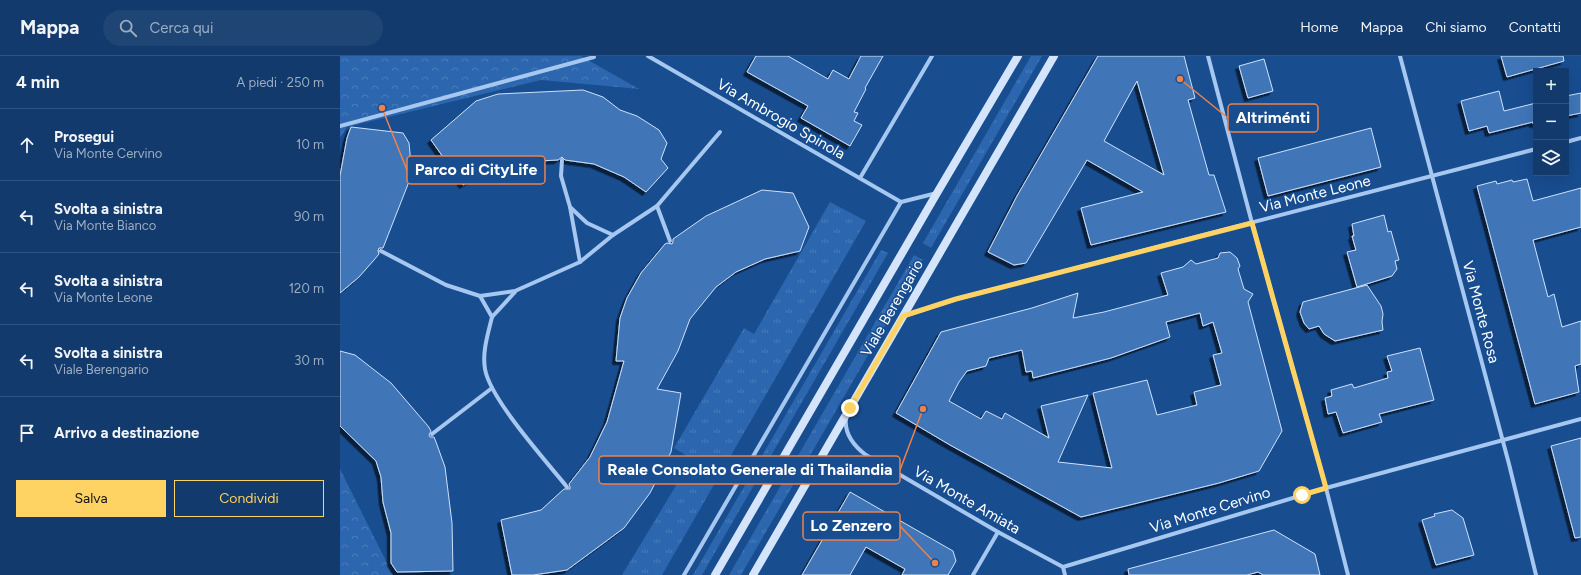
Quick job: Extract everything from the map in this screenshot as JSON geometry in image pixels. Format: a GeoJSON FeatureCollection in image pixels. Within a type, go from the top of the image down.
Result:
{"type":"FeatureCollection","features":[{"type":"Feature","properties":{"kind":"main road","name":"Viale Berengario"},"geometry":{"type":"LineString","coordinates":[[715,575],[1018,56]]}},
{"type":"Feature","properties":{"kind":"main road","name":"Viale Berengario"},"geometry":{"type":"LineString","coordinates":[[753,575],[1054,56]]}},
{"type":"Feature","properties":{"kind":"street","name":"Via Ambrogio Spinola"},"geometry":{"type":"LineString","coordinates":[[648,56],[901,202]]}},
{"type":"Feature","properties":{"kind":"street"},"geometry":{"type":"LineString","coordinates":[[657,61],[660,56]]}},
{"type":"Feature","properties":{"kind":"street"},"geometry":{"type":"LineString","coordinates":[[860,178],[932,56]]}},
{"type":"Feature","properties":{"kind":"street"},"geometry":{"type":"LineString","coordinates":[[1208,56],[1252,223],[1326,488],[1348,575]]}},
{"type":"Feature","properties":{"kind":"street","name":"Via Monte Rosa"},"geometry":{"type":"LineString","coordinates":[[1400,56],[1536,575]]}},
{"type":"Feature","properties":{"kind":"street"},"geometry":{"type":"LineString","coordinates":[[340,126],[594,57]]}},
{"type":"Feature","properties":{"kind":"street"},"geometry":{"type":"LineString","coordinates":[[381,251],[446,285],[480,296],[515,291],[580,262],[613,236],[657,206],[720,132]]}},
{"type":"Feature","properties":{"kind":"street"},"geometry":{"type":"LineString","coordinates":[[1569,141],[1581,138]]}},
{"type":"Feature","properties":{"kind":"street","name":"Via Monte Leone"},"geometry":{"type":"LineString","coordinates":[[903,316],[956,299],[1533,151]]}},
{"type":"Feature","properties":{"kind":"street"},"geometry":{"type":"LineString","coordinates":[[562,160],[562,176],[570,207],[580,262]]}},
{"type":"Feature","properties":{"kind":"street"},"geometry":{"type":"LineString","coordinates":[[684,575],[901,202],[937,193]]}},
{"type":"Feature","properties":{"kind":"street"},"geometry":{"type":"LineString","coordinates":[[657,206],[670,241]]}},
{"type":"Feature","properties":{"kind":"street"},"geometry":{"type":"LineString","coordinates":[[570,207],[587,223],[613,236]]}},
{"type":"Feature","properties":{"kind":"street"},"geometry":{"type":"LineString","coordinates":[[515,291],[492,317],[485,349],[485,369],[492,388],[528,438],[567,487]]}},
{"type":"Feature","properties":{"kind":"street"},"geometry":{"type":"LineString","coordinates":[[480,296],[492,317]]}},
{"type":"Feature","properties":{"kind":"street"},"geometry":{"type":"LineString","coordinates":[[432,434],[492,388]]}},
{"type":"Feature","properties":{"kind":"street","name":"Via Monte Amiata"},"geometry":{"type":"LineString","coordinates":[[850,408],[846,422],[848,434],[860,451],[998,532],[1063,567]]}},
{"type":"Feature","properties":{"kind":"street","name":"Via Monte Cervino"},"geometry":{"type":"LineString","coordinates":[[1063,567],[1326,488],[1581,419]]}},
{"type":"Feature","properties":{"kind":"street"},"geometry":{"type":"LineString","coordinates":[[973,575],[998,532]]}},
{"type":"Feature","properties":{"kind":"street"},"geometry":{"type":"LineString","coordinates":[[1063,567],[1065,575]]}},
{"type":"Feature","properties":{"kind":"green space"},"geometry":{"type":"Polygon","coordinates":[[[340,56],[581,56],[639,89],[541,80],[347,127],[340,138],[340,56]]]}},
{"type":"Feature","properties":{"kind":"green space"},"geometry":{"type":"Polygon","coordinates":[[[1031,56],[1042,56],[931,248],[923,243],[1031,56]]]}},
{"type":"Feature","properties":{"kind":"green space"},"geometry":{"type":"Polygon","coordinates":[[[830,202],[866,221],[662,575],[622,575],[692,459],[674,448],[744,328],[754,334],[830,202]]]}},
{"type":"Feature","properties":{"kind":"green space"},"geometry":{"type":"Polygon","coordinates":[[[881,250],[888,253],[702,575],[693,575],[881,250]]]}},
{"type":"Feature","properties":{"kind":"green space"},"geometry":{"type":"Polygon","coordinates":[[[914,255],[923,260],[741,575],[729,575],[914,255]]]}},
{"type":"Feature","properties":{"kind":"green space"},"geometry":{"type":"Polygon","coordinates":[[[340,469],[393,575],[340,575],[340,469]]]}},
{"type":"Feature","properties":{"kind":"building"},"geometry":{"type":"Polygon","coordinates":[[[756,56],[788,56],[828,79],[833,70],[849,79],[861,56],[883,56],[865,88],[866,89],[854,112],[858,113],[854,121],[862,125],[850,146],[801,118],[808,106],[747,72],[756,56]]]}},
{"type":"Feature","properties":{"kind":"building"},"geometry":{"type":"Polygon","coordinates":[[[1098,56],[1184,56],[1195,98],[1188,100],[1209,175],[1214,175],[1226,212],[1091,245],[1081,208],[1143,192],[1087,160],[1026,263],[1014,265],[988,252],[1017,196],[1098,56]],[[1137,81],[1104,141],[1164,175],[1137,81]]]}},
{"type":"Feature","properties":{"kind":"building"},"geometry":{"type":"Polygon","coordinates":[[[1501,56],[1563,56],[1564,61],[1539,68],[1533,68],[1533,70],[1507,77],[1501,56]]]}},
{"type":"Feature","properties":{"kind":"building"},"geometry":{"type":"Polygon","coordinates":[[[1264,59],[1273,91],[1248,98],[1239,66],[1264,59]]]}},
{"type":"Feature","properties":{"kind":"building"},"geometry":{"type":"Polygon","coordinates":[[[583,90],[603,97],[620,110],[637,116],[659,130],[667,143],[661,159],[668,168],[646,192],[624,177],[594,164],[565,160],[562,157],[558,160],[519,162],[486,171],[463,185],[431,140],[476,101],[498,94],[583,90]]]}},
{"type":"Feature","properties":{"kind":"building"},"geometry":{"type":"Polygon","coordinates":[[[1499,91],[1504,111],[1533,104],[1533,122],[1489,133],[1487,126],[1469,131],[1461,101],[1499,91]]]}},
{"type":"Feature","properties":{"kind":"building"},"geometry":{"type":"Polygon","coordinates":[[[1581,93],[1581,113],[1569,115],[1569,95],[1581,93]]]}},
{"type":"Feature","properties":{"kind":"building"},"geometry":{"type":"Polygon","coordinates":[[[351,127],[403,133],[409,143],[412,174],[383,248],[379,248],[379,254],[374,260],[359,277],[340,293],[340,176],[347,138],[351,127]]]}},
{"type":"Feature","properties":{"kind":"building"},"geometry":{"type":"Polygon","coordinates":[[[1371,128],[1381,167],[1268,196],[1258,158],[1371,128]]]}},
{"type":"Feature","properties":{"kind":"building"},"geometry":{"type":"Polygon","coordinates":[[[1527,179],[1533,201],[1581,188],[1581,227],[1533,240],[1548,297],[1554,294],[1562,327],[1581,321],[1581,364],[1575,366],[1579,392],[1535,404],[1477,186],[1496,181],[1497,184],[1512,180],[1513,182],[1527,179]]]}},
{"type":"Feature","properties":{"kind":"building"},"geometry":{"type":"Polygon","coordinates":[[[762,190],[793,193],[809,227],[800,251],[765,259],[736,272],[716,287],[690,319],[678,351],[657,389],[681,393],[671,452],[650,493],[624,528],[567,570],[533,575],[512,575],[501,520],[541,510],[564,489],[570,489],[569,484],[590,457],[607,422],[624,361],[616,361],[620,318],[627,298],[641,273],[665,244],[672,244],[673,239],[706,216],[762,190]]]}},
{"type":"Feature","properties":{"kind":"building"},"geometry":{"type":"Polygon","coordinates":[[[1384,215],[1388,232],[1391,231],[1399,260],[1395,261],[1397,269],[1392,276],[1357,287],[1347,252],[1356,250],[1352,236],[1354,236],[1352,224],[1384,215]]]}},
{"type":"Feature","properties":{"kind":"building"},"geometry":{"type":"Polygon","coordinates":[[[1230,252],[1237,258],[1240,266],[1238,269],[1244,289],[1253,294],[1248,302],[1282,431],[1259,471],[1219,483],[1081,517],[950,445],[896,413],[941,332],[1032,308],[1078,293],[1073,318],[1104,312],[1168,295],[1161,273],[1183,267],[1191,260],[1196,264],[1218,258],[1220,253],[1230,252]],[[1200,313],[1166,322],[1170,337],[1111,358],[1033,378],[1032,371],[1026,372],[1022,350],[989,358],[986,366],[967,371],[959,382],[949,401],[981,419],[986,411],[1002,419],[1005,413],[1049,438],[1041,406],[1088,395],[1058,462],[1112,468],[1093,393],[1147,380],[1157,415],[1197,405],[1194,392],[1221,385],[1213,355],[1222,353],[1213,322],[1203,326],[1200,313]]]}},
{"type":"Feature","properties":{"kind":"building"},"geometry":{"type":"Polygon","coordinates":[[[1367,285],[1381,306],[1383,314],[1383,330],[1335,341],[1324,334],[1319,326],[1309,329],[1304,323],[1300,312],[1303,302],[1367,285]]]}},
{"type":"Feature","properties":{"kind":"building"},"geometry":{"type":"Polygon","coordinates":[[[1420,348],[1434,400],[1379,414],[1382,422],[1343,433],[1336,412],[1328,414],[1325,398],[1332,396],[1331,390],[1352,384],[1354,388],[1388,378],[1387,372],[1392,371],[1387,356],[1420,348]]]}},
{"type":"Feature","properties":{"kind":"building"},"geometry":{"type":"Polygon","coordinates":[[[340,351],[355,355],[391,383],[431,431],[429,435],[430,437],[434,437],[445,467],[452,523],[453,571],[397,572],[391,563],[391,533],[383,502],[381,477],[376,461],[340,426],[340,351]]]}},
{"type":"Feature","properties":{"kind":"building"},"geometry":{"type":"Polygon","coordinates":[[[1581,438],[1581,537],[1575,538],[1551,446],[1581,438]]]}},
{"type":"Feature","properties":{"kind":"building"},"geometry":{"type":"Polygon","coordinates":[[[850,492],[953,551],[956,561],[948,575],[902,575],[905,569],[866,547],[850,575],[802,575],[850,492]]]}},
{"type":"Feature","properties":{"kind":"building"},"geometry":{"type":"Polygon","coordinates":[[[1452,510],[1463,518],[1474,555],[1436,565],[1422,520],[1435,516],[1434,514],[1452,510]]]}},
{"type":"Feature","properties":{"kind":"building"},"geometry":{"type":"Polygon","coordinates":[[[1274,530],[1315,554],[1320,575],[1263,575],[1258,572],[1247,575],[1129,575],[1128,569],[1274,530]]]}},
{"type":"Feature","properties":{"kind":"place","name":"Altriménti"},"geometry":{"type":"Point","coordinates":[1180,79]}},
{"type":"Feature","properties":{"kind":"place","name":"Parco di CityLife"},"geometry":{"type":"Point","coordinates":[382,108]}},
{"type":"Feature","properties":{"kind":"place","name":"Reale Consolato Generale di Thailandia"},"geometry":{"type":"Point","coordinates":[923,409]}},
{"type":"Feature","properties":{"kind":"place","name":"Lo Zenzero"},"geometry":{"type":"Point","coordinates":[935,563]}},
{"type":"Feature","properties":{"kind":"route"},"geometry":{"type":"LineString","coordinates":[[850,408],[903,316],[956,299],[1252,223],[1326,488],[1302,495]]}}]}
